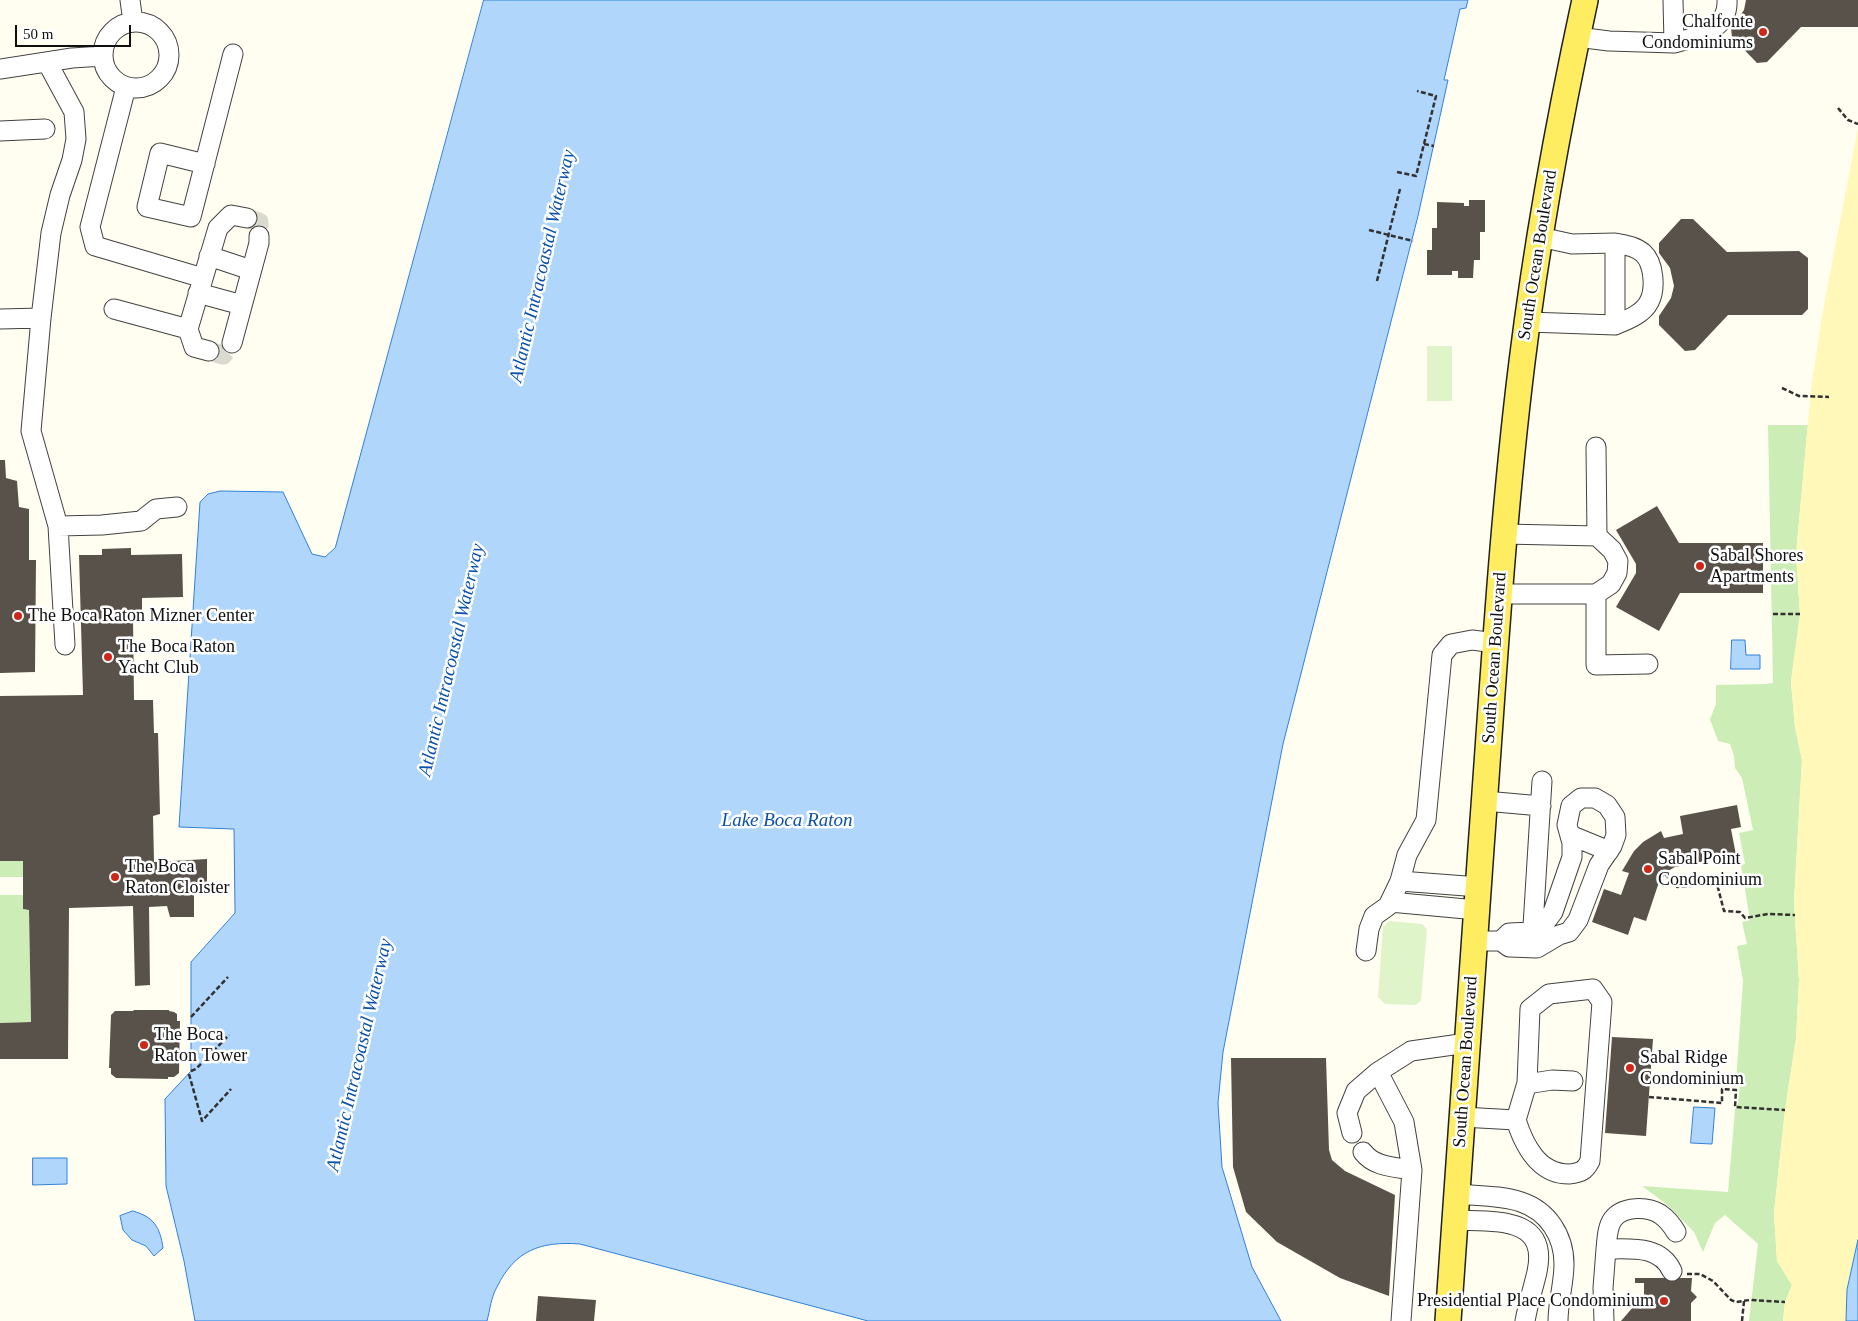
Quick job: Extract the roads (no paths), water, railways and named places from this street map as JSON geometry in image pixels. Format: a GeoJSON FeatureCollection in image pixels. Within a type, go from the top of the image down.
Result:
{"type":"FeatureCollection","features":[{"type":"Feature","properties":{"kind":"main road","name":"South Ocean Boulevard"},"geometry":{"type":"LineString","coordinates":[[1448,1321],[1496,642],[1512,452],[1540,237],[1585,0]]}},
{"type":"Feature","properties":{"kind":"street"},"geometry":{"type":"LineString","coordinates":[[130,0],[133,22]]}},
{"type":"Feature","properties":{"kind":"street"},"geometry":{"type":"LineString","coordinates":[[1673,0],[1674,43]]}},
{"type":"Feature","properties":{"kind":"street"},"geometry":{"type":"LineString","coordinates":[[1577,37],[1609,41],[1674,43],[1703,36],[1720,22],[1727,7],[1727,0]]}},
{"type":"Feature","properties":{"kind":"street"},"geometry":{"type":"LineString","coordinates":[[133,22],[144,23],[154,27],[162,34],[170,54],[169,64],[164,74],[148,87],[126,87],[110,75],[105,66],[104,46],[109,37],[124,24],[133,22]]}},
{"type":"Feature","properties":{"kind":"street"},"geometry":{"type":"LineString","coordinates":[[191,217],[233,54]]}},
{"type":"Feature","properties":{"kind":"street"},"geometry":{"type":"LineString","coordinates":[[0,69],[103,56]]}},
{"type":"Feature","properties":{"kind":"street"},"geometry":{"type":"LineString","coordinates":[[47,62],[74,112],[76,139],[72,160],[60,195],[51,233],[31,431],[58,526],[66,645]]}},
{"type":"Feature","properties":{"kind":"street"},"geometry":{"type":"LineString","coordinates":[[126,87],[90,227],[94,246],[201,286],[242,305]]}},
{"type":"Feature","properties":{"kind":"street"},"geometry":{"type":"LineString","coordinates":[[0,131],[45,129]]}},
{"type":"Feature","properties":{"kind":"street"},"geometry":{"type":"LineString","coordinates":[[205,164],[160,153],[146,208],[191,217],[218,228]]}},
{"type":"Feature","properties":{"kind":"street"},"geometry":{"type":"LineString","coordinates":[[209,351],[194,347],[188,329],[218,228],[231,215],[247,218]]}},
{"type":"Feature","properties":{"kind":"street"},"geometry":{"type":"LineString","coordinates":[[232,343],[259,243],[259,236]]}},
{"type":"Feature","properties":{"kind":"street"},"geometry":{"type":"LineString","coordinates":[[1528,322],[1615,325],[1634,317],[1649,302],[1653,285],[1651,268],[1644,254],[1630,245],[1615,243],[1572,244],[1540,237]]}},
{"type":"Feature","properties":{"kind":"street"},"geometry":{"type":"LineString","coordinates":[[1615,243],[1615,325]]}},
{"type":"Feature","properties":{"kind":"street"},"geometry":{"type":"LineString","coordinates":[[210,256],[252,270]]}},
{"type":"Feature","properties":{"kind":"street"},"geometry":{"type":"LineString","coordinates":[[114,309],[188,329]]}},
{"type":"Feature","properties":{"kind":"street"},"geometry":{"type":"LineString","coordinates":[[0,319],[41,318]]}},
{"type":"Feature","properties":{"kind":"street"},"geometry":{"type":"LineString","coordinates":[[1596,447],[1596,536]]}},
{"type":"Feature","properties":{"kind":"street"},"geometry":{"type":"LineString","coordinates":[[58,526],[102,525],[141,521],[156,509],[177,508]]}},
{"type":"Feature","properties":{"kind":"street"},"geometry":{"type":"LineString","coordinates":[[1500,594],[1596,594],[1611,584],[1617,573],[1618,561],[1612,550],[1596,536],[1504,534]]}},
{"type":"Feature","properties":{"kind":"street"},"geometry":{"type":"LineString","coordinates":[[1596,594],[1596,665],[1648,664]]}},
{"type":"Feature","properties":{"kind":"street"},"geometry":{"type":"LineString","coordinates":[[1366,951],[1369,929],[1374,916],[1388,906],[1400,881],[1407,855],[1426,820],[1442,655],[1451,644],[1472,640],[1496,642]]}},
{"type":"Feature","properties":{"kind":"street"},"geometry":{"type":"LineString","coordinates":[[1542,781],[1535,936],[1537,948],[1559,935],[1569,932],[1578,920],[1591,856]]}},
{"type":"Feature","properties":{"kind":"street"},"geometry":{"type":"LineString","coordinates":[[1475,941],[1501,941],[1509,947],[1535,936],[1591,856],[1616,835],[1615,817],[1607,805],[1595,798],[1581,798],[1571,806],[1567,825],[1570,834],[1591,856]]}},
{"type":"Feature","properties":{"kind":"street"},"geometry":{"type":"LineString","coordinates":[[1485,801],[1541,806]]}},
{"type":"Feature","properties":{"kind":"street"},"geometry":{"type":"LineString","coordinates":[[1570,834],[1591,856]]}},
{"type":"Feature","properties":{"kind":"street"},"geometry":{"type":"LineString","coordinates":[[1400,881],[1478,898]]}},
{"type":"Feature","properties":{"kind":"street"},"geometry":{"type":"LineString","coordinates":[[1390,902],[1478,898]]}},
{"type":"Feature","properties":{"kind":"street"},"geometry":{"type":"LineString","coordinates":[[1593,989],[1602,1002],[1590,1160],[1586,1169],[1578,1174],[1564,1174],[1548,1169],[1535,1159],[1524,1142],[1516,1120],[1527,1084],[1530,1009],[1549,994],[1593,989]]}},
{"type":"Feature","properties":{"kind":"street"},"geometry":{"type":"LineString","coordinates":[[1352,1133],[1347,1113],[1356,1091],[1378,1072],[1411,1051],[1467,1042]]}},
{"type":"Feature","properties":{"kind":"street"},"geometry":{"type":"LineString","coordinates":[[1378,1072],[1404,1122],[1412,1170],[1401,1321]]}},
{"type":"Feature","properties":{"kind":"street"},"geometry":{"type":"LineString","coordinates":[[1527,1084],[1552,1080],[1573,1081]]}},
{"type":"Feature","properties":{"kind":"street"},"geometry":{"type":"LineString","coordinates":[[1462,1117],[1516,1120]]}},
{"type":"Feature","properties":{"kind":"street"},"geometry":{"type":"LineString","coordinates":[[1363,1152],[1375,1163],[1412,1170]]}},
{"type":"Feature","properties":{"kind":"street"},"geometry":{"type":"LineString","coordinates":[[1455,1220],[1501,1223],[1518,1226],[1529,1232],[1537,1244],[1538,1258],[1537,1272],[1526,1314],[1558,1317],[1564,1263],[1562,1246],[1557,1232],[1549,1221],[1522,1202],[1501,1197],[1456,1194]]}},
{"type":"Feature","properties":{"kind":"street"},"geometry":{"type":"LineString","coordinates":[[1604,1321],[1602,1288],[1609,1224],[1614,1217],[1624,1211],[1635,1209],[1648,1210],[1659,1214],[1676,1232]]}},
{"type":"Feature","properties":{"kind":"street"},"geometry":{"type":"LineString","coordinates":[[1606,1249],[1652,1252],[1662,1256],[1668,1262],[1672,1271]]}},
{"type":"Feature","properties":{"kind":"water","name":"Lake Boca Raton"},"geometry":{"type":"Polygon","coordinates":[[[484,0],[1468,0],[1466,8],[1460,9],[1444,80],[1448,80],[1418,216],[1283,744],[1223,1052],[1218,1103],[1222,1167],[1252,1267],[1281,1321],[868,1321],[580,1244],[566,1243],[553,1244],[531,1250],[512,1264],[495,1291],[487,1321],[195,1321],[184,1261],[166,1186],[165,1099],[191,1071],[191,962],[235,913],[234,829],[179,827],[200,502],[208,494],[220,491],[283,492],[312,554],[325,557],[335,548],[484,0]]]}},
{"type":"Feature","properties":{"kind":"water"},"geometry":{"type":"Polygon","coordinates":[[[1732,640],[1745,640],[1746,655],[1760,655],[1760,669],[1731,669],[1732,640]]]}},
{"type":"Feature","properties":{"kind":"water"},"geometry":{"type":"Polygon","coordinates":[[[1694,1107],[1715,1108],[1712,1144],[1691,1143],[1694,1107]]]}},
{"type":"Feature","properties":{"kind":"water"},"geometry":{"type":"Polygon","coordinates":[[[33,1158],[67,1158],[67,1184],[33,1185],[33,1158]]]}},
{"type":"Feature","properties":{"kind":"water"},"geometry":{"type":"Polygon","coordinates":[[[133,1211],[146,1216],[158,1229],[163,1248],[154,1256],[146,1246],[132,1240],[123,1230],[120,1216],[133,1211]]]}},
{"type":"Feature","properties":{"kind":"water"},"geometry":{"type":"Polygon","coordinates":[[[1858,1240],[1858,1321],[1846,1321],[1847,1290],[1858,1240]]]}},
{"type":"Feature","properties":{"kind":"tunnel"},"geometry":{"type":"LineString","coordinates":[[247,218],[259,222],[259,236]]}},
{"type":"Feature","properties":{"kind":"tunnel"},"geometry":{"type":"LineString","coordinates":[[209,351],[223,355],[232,343]]}},
{"type":"Feature","properties":{"kind":"place","name":"Chalfonte Condominiums"},"geometry":{"type":"Point","coordinates":[1763,32]}},
{"type":"Feature","properties":{"kind":"place","name":"Sabal Shores Apartments"},"geometry":{"type":"Point","coordinates":[1700,566]}},
{"type":"Feature","properties":{"kind":"place","name":"The Boca Raton Mizner Center"},"geometry":{"type":"Point","coordinates":[18,616]}},
{"type":"Feature","properties":{"kind":"place","name":"The Boca Raton Yacht Club"},"geometry":{"type":"Point","coordinates":[108,657]}},
{"type":"Feature","properties":{"kind":"place","name":"Sabal Point Condominium"},"geometry":{"type":"Point","coordinates":[1648,869]}},
{"type":"Feature","properties":{"kind":"place","name":"The Boca Raton Cloister"},"geometry":{"type":"Point","coordinates":[115,877]}},
{"type":"Feature","properties":{"kind":"place","name":"The Boca Raton Tower"},"geometry":{"type":"Point","coordinates":[144,1045]}},
{"type":"Feature","properties":{"kind":"place","name":"Sabal Ridge Condominium"},"geometry":{"type":"Point","coordinates":[1630,1068]}},
{"type":"Feature","properties":{"kind":"place","name":"Presidential Place Condominium"},"geometry":{"type":"Point","coordinates":[1664,1301]}},
{"type":"Feature","properties":{"kind":"water label","name":"Atlantic Intracoastal Waterway"},"geometry":{"type":"Point","coordinates":[543,266]}},
{"type":"Feature","properties":{"kind":"water label","name":"Atlantic Intracoastal Waterway"},"geometry":{"type":"Point","coordinates":[452,660]}},
{"type":"Feature","properties":{"kind":"water label","name":"Atlantic Intracoastal Waterway"},"geometry":{"type":"Point","coordinates":[360,1055]}}]}
